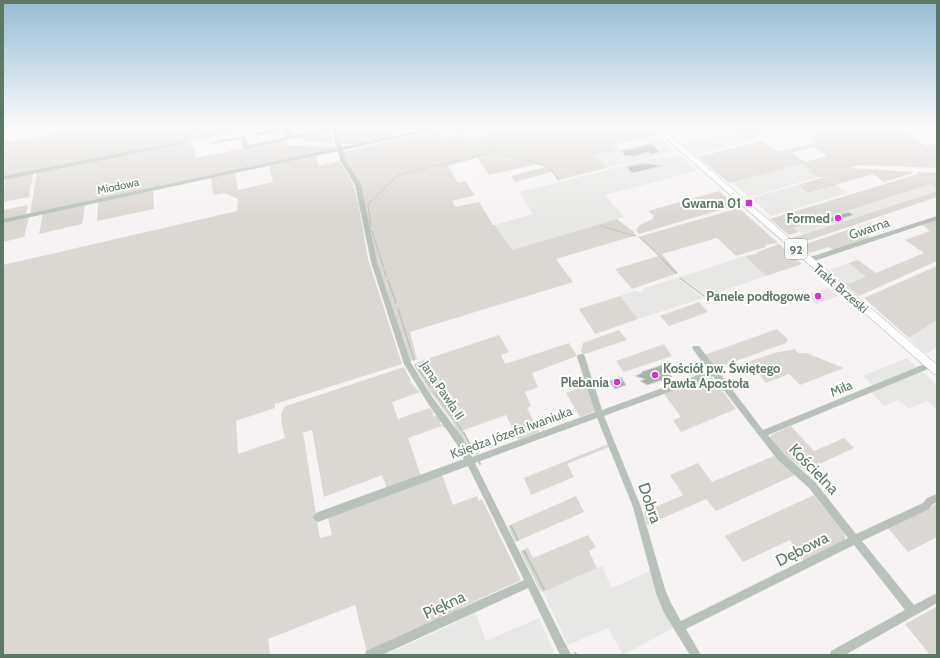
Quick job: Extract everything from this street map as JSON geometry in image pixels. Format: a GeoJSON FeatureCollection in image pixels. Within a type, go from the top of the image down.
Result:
{"type":"FeatureCollection","features":[{"type":"Feature","properties":{"kind":"main road","name":"Trakt Brzeski"},"geometry":{"type":"LineString","coordinates":[[690,157],[937,371]]}},
{"type":"Feature","properties":{"kind":"street"},"geometry":{"type":"LineString","coordinates":[[3,178],[111,157]]}},
{"type":"Feature","properties":{"kind":"street","name":"Miodowa"},"geometry":{"type":"LineString","coordinates":[[3,221],[307,157]]}},
{"type":"Feature","properties":{"kind":"street","name":"Jana Pawła II"},"geometry":{"type":"LineString","coordinates":[[343,157],[358,185],[374,262],[408,364],[430,400],[452,428],[530,582],[563,654]]}},
{"type":"Feature","properties":{"kind":"street","name":"Gwarna"},"geometry":{"type":"LineString","coordinates":[[809,260],[937,218]]}},
{"type":"Feature","properties":{"kind":"street","name":"Kościelna"},"geometry":{"type":"LineString","coordinates":[[696,348],[780,456],[812,485],[912,611]]}},
{"type":"Feature","properties":{"kind":"street","name":"Dobra"},"geometry":{"type":"LineString","coordinates":[[581,357],[599,413],[637,507],[661,593],[668,609],[696,655]]}},
{"type":"Feature","properties":{"kind":"street","name":"Miła"},"geometry":{"type":"LineString","coordinates":[[762,434],[930,365]]}},
{"type":"Feature","properties":{"kind":"street","name":"Księdza Józefa Iwaniuka"},"geometry":{"type":"LineString","coordinates":[[318,518],[599,413],[714,372]]}},
{"type":"Feature","properties":{"kind":"street","name":"Dębowa"},"geometry":{"type":"LineString","coordinates":[[680,627],[855,539],[926,506],[930,501],[937,498]]}},
{"type":"Feature","properties":{"kind":"street","name":"Piękna"},"geometry":{"type":"LineString","coordinates":[[370,655],[530,582]]}},
{"type":"Feature","properties":{"kind":"street"},"geometry":{"type":"LineString","coordinates":[[835,655],[937,598]]}},
{"type":"Feature","properties":{"kind":"shaded area"},"geometry":{"type":"Polygon","coordinates":[[[3,157],[106,157],[3,177],[3,157]]]}},
{"type":"Feature","properties":{"kind":"shaded area"},"geometry":{"type":"Polygon","coordinates":[[[111,157],[196,157],[196,158],[202,157],[299,157],[30,214],[37,172],[111,157]]]}},
{"type":"Feature","properties":{"kind":"shaded area"},"geometry":{"type":"Polygon","coordinates":[[[313,157],[316,157],[319,166],[337,162],[339,160],[354,185],[352,186],[357,199],[356,201],[358,201],[368,259],[402,364],[275,404],[275,408],[236,421],[238,454],[285,438],[281,417],[283,409],[286,406],[404,367],[411,381],[410,382],[420,392],[392,402],[398,419],[430,408],[434,413],[432,414],[434,417],[436,415],[442,422],[440,423],[441,425],[443,424],[445,427],[444,428],[442,426],[408,438],[421,476],[387,489],[382,475],[324,497],[312,430],[303,433],[320,538],[332,535],[328,518],[442,475],[453,505],[477,496],[479,501],[482,499],[521,580],[462,607],[450,616],[367,653],[355,605],[268,639],[270,655],[3,655],[3,265],[237,211],[238,199],[225,193],[213,195],[211,178],[235,173],[238,190],[273,182],[269,166],[313,157]]]}},
{"type":"Feature","properties":{"kind":"shaded area"},"geometry":{"type":"Polygon","coordinates":[[[345,157],[597,157],[607,168],[558,180],[551,172],[515,182],[511,176],[546,167],[537,164],[489,175],[477,158],[448,166],[458,183],[465,181],[475,195],[452,201],[456,207],[479,202],[493,225],[495,225],[512,250],[617,219],[637,235],[556,259],[573,282],[410,332],[417,359],[410,361],[375,257],[363,195],[345,157]]]}},
{"type":"Feature","properties":{"kind":"shaded area"},"geometry":{"type":"Polygon","coordinates":[[[597,157],[652,157],[607,168],[597,157]]]}},
{"type":"Feature","properties":{"kind":"shaded area"},"geometry":{"type":"Polygon","coordinates":[[[659,157],[672,158],[682,157],[697,171],[605,195],[624,217],[512,250],[495,225],[533,214],[519,192],[659,157]]]}},
{"type":"Feature","properties":{"kind":"shaded area"},"geometry":{"type":"Polygon","coordinates":[[[698,157],[797,157],[805,162],[824,157],[937,157],[937,168],[859,165],[850,168],[913,173],[884,182],[873,174],[808,193],[798,185],[825,177],[818,177],[808,172],[812,170],[800,164],[729,183],[698,157]]]}},
{"type":"Feature","properties":{"kind":"shaded area"},"geometry":{"type":"Polygon","coordinates":[[[800,164],[813,170],[808,172],[818,177],[749,197],[732,182],[800,164]]]}},
{"type":"Feature","properties":{"kind":"shaded area"},"geometry":{"type":"Polygon","coordinates":[[[916,172],[937,173],[937,188],[931,184],[794,228],[799,232],[789,235],[770,219],[918,174],[916,172]]]}},
{"type":"Feature","properties":{"kind":"shaded area"},"geometry":{"type":"Polygon","coordinates":[[[31,173],[33,174],[29,197],[3,202],[5,179],[31,173]]]}},
{"type":"Feature","properties":{"kind":"shaded area"},"geometry":{"type":"Polygon","coordinates":[[[931,184],[937,188],[937,191],[802,234],[794,228],[931,184]]]}},
{"type":"Feature","properties":{"kind":"shaded area"},"geometry":{"type":"Polygon","coordinates":[[[798,185],[808,193],[836,185],[847,193],[771,216],[751,198],[798,185]]]}},
{"type":"Feature","properties":{"kind":"shaded area"},"geometry":{"type":"Polygon","coordinates":[[[153,190],[154,209],[97,221],[98,202],[153,190]]]}},
{"type":"Feature","properties":{"kind":"shaded area"},"geometry":{"type":"Polygon","coordinates":[[[719,191],[736,205],[639,234],[636,230],[640,225],[653,219],[653,215],[648,211],[719,191]]]}},
{"type":"Feature","properties":{"kind":"shaded area"},"geometry":{"type":"Polygon","coordinates":[[[937,191],[937,197],[798,244],[792,238],[937,191]]]}},
{"type":"Feature","properties":{"kind":"shaded area"},"geometry":{"type":"Polygon","coordinates":[[[28,205],[26,215],[3,220],[3,210],[28,205]]]}},
{"type":"Feature","properties":{"kind":"shaded area"},"geometry":{"type":"Polygon","coordinates":[[[85,205],[82,224],[39,234],[43,214],[85,205]]]}},
{"type":"Feature","properties":{"kind":"shaded area"},"geometry":{"type":"Polygon","coordinates":[[[739,208],[778,243],[765,245],[766,247],[736,256],[717,238],[662,254],[678,273],[632,289],[615,269],[659,256],[638,237],[739,208]]]}},
{"type":"Feature","properties":{"kind":"shaded area"},"geometry":{"type":"Polygon","coordinates":[[[29,217],[24,237],[3,242],[3,223],[29,217]]]}},
{"type":"Feature","properties":{"kind":"shaded area"},"geometry":{"type":"Polygon","coordinates":[[[937,219],[937,261],[859,296],[846,285],[866,277],[849,263],[858,260],[876,273],[924,253],[905,240],[930,231],[921,224],[937,219]]]}},
{"type":"Feature","properties":{"kind":"shaded area"},"geometry":{"type":"Polygon","coordinates":[[[871,222],[881,229],[865,234],[856,227],[871,222]]]}},
{"type":"Feature","properties":{"kind":"shaded area"},"geometry":{"type":"Polygon","coordinates":[[[856,227],[870,238],[834,250],[829,247],[809,253],[800,246],[856,227]]]}},
{"type":"Feature","properties":{"kind":"shaded area"},"geometry":{"type":"Polygon","coordinates":[[[779,244],[802,264],[766,276],[745,256],[757,254],[757,252],[779,244]]]}},
{"type":"Feature","properties":{"kind":"shaded area"},"geometry":{"type":"Polygon","coordinates":[[[745,256],[766,276],[707,296],[681,277],[745,256]]]}},
{"type":"Feature","properties":{"kind":"shaded area"},"geometry":{"type":"Polygon","coordinates":[[[849,263],[866,277],[846,285],[829,270],[849,263]]]}},
{"type":"Feature","properties":{"kind":"shaded area"},"geometry":{"type":"Polygon","coordinates":[[[937,266],[937,320],[909,338],[864,298],[937,266]]]}},
{"type":"Feature","properties":{"kind":"shaded area"},"geometry":{"type":"Polygon","coordinates":[[[678,278],[703,298],[638,319],[620,296],[635,291],[642,293],[644,288],[678,278]]]}},
{"type":"Feature","properties":{"kind":"shaded area"},"geometry":{"type":"Polygon","coordinates":[[[828,288],[838,296],[816,304],[806,295],[828,288]]]}},
{"type":"Feature","properties":{"kind":"shaded area"},"geometry":{"type":"Polygon","coordinates":[[[620,296],[638,319],[595,334],[579,309],[620,296]]]}},
{"type":"Feature","properties":{"kind":"shaded area"},"geometry":{"type":"Polygon","coordinates":[[[699,302],[708,312],[669,326],[660,316],[699,302]]]}},
{"type":"Feature","properties":{"kind":"shaded area"},"geometry":{"type":"Polygon","coordinates":[[[937,320],[937,347],[926,354],[909,338],[937,320]]]}},
{"type":"Feature","properties":{"kind":"shaded area"},"geometry":{"type":"Polygon","coordinates":[[[777,329],[788,339],[786,343],[719,367],[713,366],[704,355],[777,329]]]}},
{"type":"Feature","properties":{"kind":"shaded area"},"geometry":{"type":"Polygon","coordinates":[[[619,330],[627,340],[582,355],[581,350],[583,343],[619,330]]]}},
{"type":"Feature","properties":{"kind":"shaded area"},"geometry":{"type":"Polygon","coordinates":[[[499,335],[509,352],[501,355],[505,364],[569,343],[577,356],[532,373],[538,387],[525,392],[531,406],[527,408],[539,432],[518,440],[506,415],[461,431],[472,452],[480,454],[473,456],[469,454],[452,421],[429,390],[414,365],[418,362],[499,335]]]}},
{"type":"Feature","properties":{"kind":"shaded area"},"geometry":{"type":"Polygon","coordinates":[[[664,344],[672,356],[624,372],[616,361],[664,344]]]}},
{"type":"Feature","properties":{"kind":"shaded area"},"geometry":{"type":"Polygon","coordinates":[[[795,349],[798,353],[806,353],[844,368],[800,385],[789,374],[766,383],[748,362],[774,353],[795,349]]]}},
{"type":"Feature","properties":{"kind":"shaded area"},"geometry":{"type":"Polygon","coordinates":[[[907,358],[916,367],[873,385],[863,376],[907,358]]]}},
{"type":"Feature","properties":{"kind":"shaded area"},"geometry":{"type":"Polygon","coordinates":[[[921,371],[937,385],[937,410],[927,401],[909,409],[898,400],[884,406],[871,392],[921,371]]]}},
{"type":"Feature","properties":{"kind":"shaded area"},"geometry":{"type":"Polygon","coordinates":[[[710,376],[736,409],[681,432],[673,420],[681,417],[664,394],[710,376]]]}},
{"type":"Feature","properties":{"kind":"shaded area"},"geometry":{"type":"Polygon","coordinates":[[[588,385],[596,409],[595,411],[580,417],[566,393],[588,385]]]}},
{"type":"Feature","properties":{"kind":"shaded area"},"geometry":{"type":"Polygon","coordinates":[[[791,426],[814,451],[844,438],[854,448],[807,470],[803,469],[782,453],[771,440],[771,435],[791,426]]]}},
{"type":"Feature","properties":{"kind":"shaded area"},"geometry":{"type":"Polygon","coordinates":[[[608,444],[609,447],[567,464],[574,477],[531,495],[524,478],[608,444]]]}},
{"type":"Feature","properties":{"kind":"shaded area"},"geometry":{"type":"Polygon","coordinates":[[[774,456],[797,474],[716,511],[706,499],[647,525],[644,512],[683,495],[670,475],[698,463],[712,482],[774,456]]]}},
{"type":"Feature","properties":{"kind":"shaded area"},"geometry":{"type":"Polygon","coordinates":[[[814,495],[845,534],[845,540],[804,560],[790,540],[743,562],[725,536],[814,495]]]}},
{"type":"Feature","properties":{"kind":"shaded area"},"geometry":{"type":"Polygon","coordinates":[[[576,496],[584,512],[515,542],[508,526],[576,496]]]}},
{"type":"Feature","properties":{"kind":"shaded area"},"geometry":{"type":"Polygon","coordinates":[[[937,502],[937,537],[908,552],[887,527],[932,507],[937,502]]]}},
{"type":"Feature","properties":{"kind":"shaded area"},"geometry":{"type":"Polygon","coordinates":[[[588,535],[596,547],[589,551],[597,568],[543,592],[540,590],[520,551],[528,548],[533,558],[588,535]]]}},
{"type":"Feature","properties":{"kind":"shaded area"},"geometry":{"type":"Polygon","coordinates":[[[602,566],[612,588],[650,571],[675,627],[623,655],[608,628],[568,645],[543,592],[602,566]]]}},
{"type":"Feature","properties":{"kind":"shaded area"},"geometry":{"type":"Polygon","coordinates":[[[936,607],[937,655],[930,655],[905,624],[936,607]]]}},
{"type":"Feature","properties":{"kind":"shaded area"},"geometry":{"type":"Polygon","coordinates":[[[475,611],[486,641],[539,618],[554,652],[548,655],[385,655],[455,623],[475,611]]]}},
{"type":"Feature","properties":{"kind":"building"},"geometry":{"type":"Polygon","coordinates":[[[642,164],[661,166],[632,173],[627,167],[642,164]]]}},
{"type":"Feature","properties":{"kind":"building","name":"Formed"},"geometry":{"type":"Polygon","coordinates":[[[849,212],[853,215],[827,223],[822,220],[849,212]]]}},
{"type":"Feature","properties":{"kind":"building","name":"Kościół pw. Świętego Pawła Apostoła"},"geometry":{"type":"Polygon","coordinates":[[[662,365],[672,377],[647,385],[640,381],[645,379],[635,376],[642,373],[641,372],[662,365]]]}},
{"type":"Feature","properties":{"kind":"building","name":"Plebania"},"geometry":{"type":"Polygon","coordinates":[[[621,377],[626,385],[615,389],[609,381],[621,377]]]}},
{"type":"Feature","properties":{"kind":"waterway"},"geometry":{"type":"LineString","coordinates":[[371,227],[368,204],[398,175],[474,157]]}},
{"type":"Feature","properties":{"kind":"waterway"},"geometry":{"type":"LineString","coordinates":[[520,158],[548,167]]}},
{"type":"Feature","properties":{"kind":"waterway"},"geometry":{"type":"LineString","coordinates":[[549,168],[559,180]]}},
{"type":"Feature","properties":{"kind":"waterway"},"geometry":{"type":"LineString","coordinates":[[601,226],[635,236]]}},
{"type":"Feature","properties":{"kind":"waterway"},"geometry":{"type":"LineString","coordinates":[[372,231],[381,260]]}},
{"type":"Feature","properties":{"kind":"waterway"},"geometry":{"type":"LineString","coordinates":[[640,237],[676,273]]}},
{"type":"Feature","properties":{"kind":"waterway"},"geometry":{"type":"LineString","coordinates":[[381,259],[383,267]]}},
{"type":"Feature","properties":{"kind":"waterway"},"geometry":{"type":"LineString","coordinates":[[384,270],[386,276]]}},
{"type":"Feature","properties":{"kind":"waterway"},"geometry":{"type":"LineString","coordinates":[[680,278],[704,296]]}},
{"type":"Feature","properties":{"kind":"waterway"},"geometry":{"type":"LineString","coordinates":[[388,280],[396,303]]}},
{"type":"Feature","properties":{"kind":"waterway"},"geometry":{"type":"LineString","coordinates":[[398,309],[414,360]]}},
{"type":"Feature","properties":{"kind":"waterway"},"geometry":{"type":"LineString","coordinates":[[416,365],[430,386]]}},
{"type":"Feature","properties":{"kind":"waterway"},"geometry":{"type":"LineString","coordinates":[[434,392],[453,417]]}},
{"type":"Feature","properties":{"kind":"waterway"},"geometry":{"type":"LineString","coordinates":[[455,420],[464,434]]}},
{"type":"Feature","properties":{"kind":"waterway"},"geometry":{"type":"LineString","coordinates":[[464,433],[472,449]]}},
{"type":"Feature","properties":{"kind":"waterway"},"geometry":{"type":"LineString","coordinates":[[511,526],[518,540]]}},
{"type":"Feature","properties":{"kind":"waterway"},"geometry":{"type":"LineString","coordinates":[[524,551],[544,589]]}},
{"type":"Feature","properties":{"kind":"place","name":"Gwarna 01"},"geometry":{"type":"Point","coordinates":[749,203]}},
{"type":"Feature","properties":{"kind":"place","name":"Formed"},"geometry":{"type":"Point","coordinates":[838,218]}},
{"type":"Feature","properties":{"kind":"place","name":"Panele podłogowe"},"geometry":{"type":"Point","coordinates":[818,296]}},
{"type":"Feature","properties":{"kind":"place","name":"Kościół pw. Świętego Pawła Apostoła"},"geometry":{"type":"Point","coordinates":[655,375]}},
{"type":"Feature","properties":{"kind":"place","name":"Plebania"},"geometry":{"type":"Point","coordinates":[617,382]}}]}
